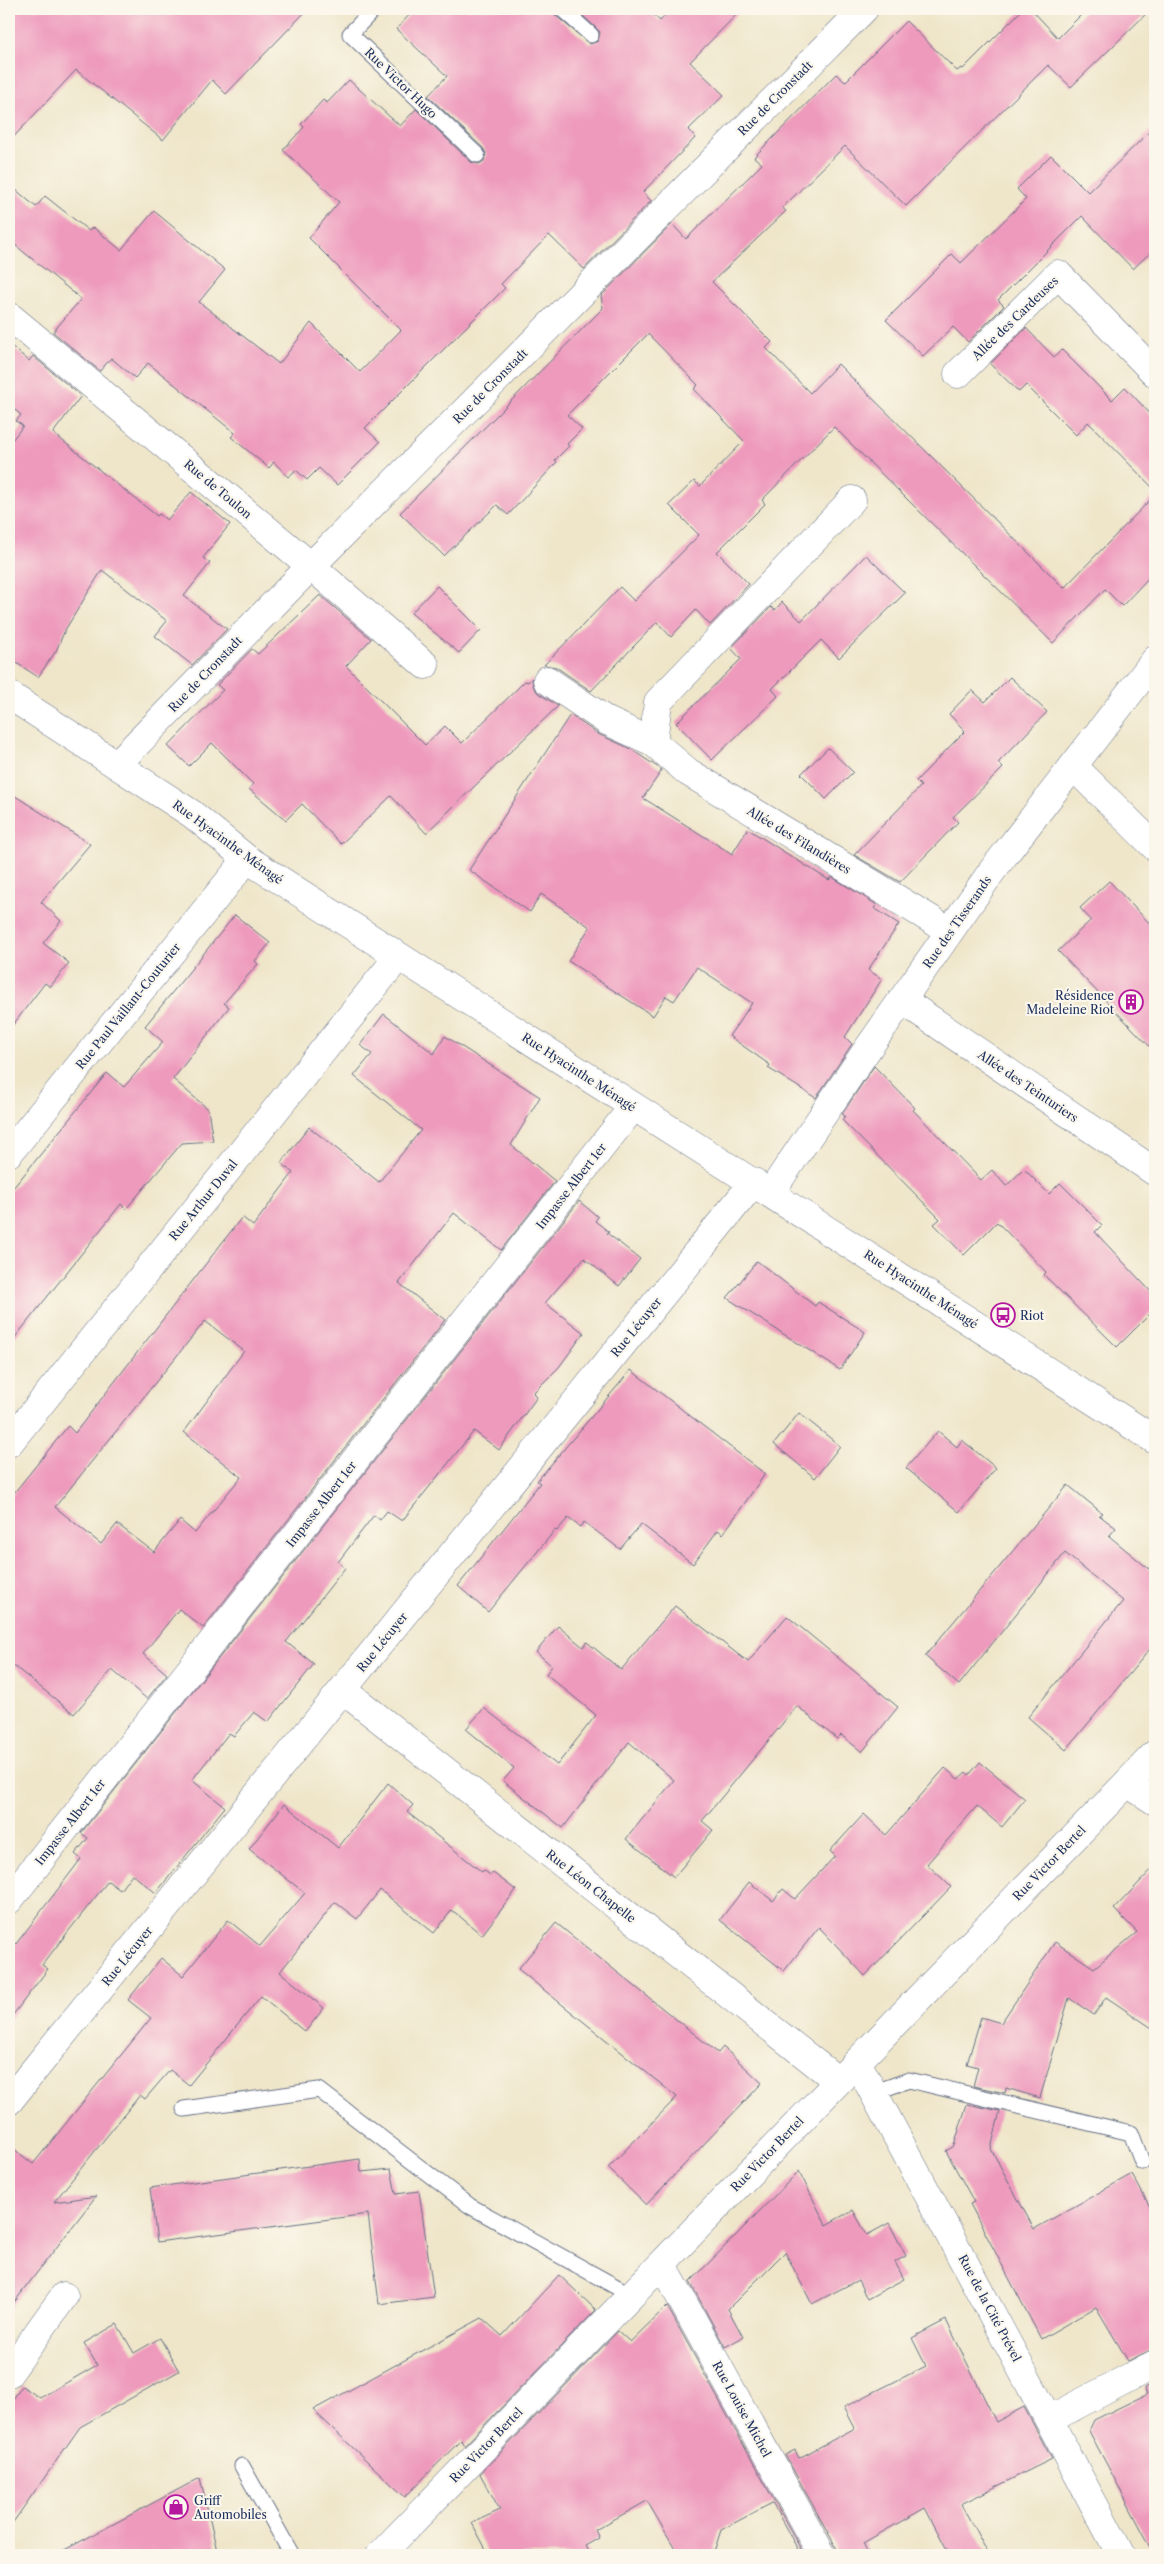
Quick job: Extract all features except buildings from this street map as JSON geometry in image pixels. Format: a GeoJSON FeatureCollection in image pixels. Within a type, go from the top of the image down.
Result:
{"type":"FeatureCollection","features":[{"type":"Feature","properties":{"kind":"street","name":"Rue de Cronstadt"},"geometry":{"type":"LineString","coordinates":[[117,764],[864,9]]}},
{"type":"Feature","properties":{"kind":"street","name":"Allée des Cardeuses"},"geometry":{"type":"LineString","coordinates":[[958,374],[1058,274],[1155,373]]}},
{"type":"Feature","properties":{"kind":"street","name":"Rue de Toulon"},"geometry":{"type":"LineString","coordinates":[[9,316],[311,566],[425,665]]}},
{"type":"Feature","properties":{"kind":"street"},"geometry":{"type":"LineString","coordinates":[[653,742],[658,702],[852,500]]}},
{"type":"Feature","properties":{"kind":"street","name":"Rue des Tisserands"},"geometry":{"type":"LineString","coordinates":[[762,1187],[902,1000],[992,871],[1155,660]]}},
{"type":"Feature","properties":{"kind":"street","name":"Allée des Filandières"},"geometry":{"type":"LineString","coordinates":[[547,680],[607,721],[653,742],[688,772],[950,932]]}},
{"type":"Feature","properties":{"kind":"street","name":"Rue Hyacinthe Ménagé"},"geometry":{"type":"LineString","coordinates":[[9,694],[192,814],[247,859],[1155,1440]]}},
{"type":"Feature","properties":{"kind":"street"},"geometry":{"type":"LineString","coordinates":[[1073,766],[1155,847]]}},
{"type":"Feature","properties":{"kind":"street","name":"Rue Paul Vaillant-Couturier"},"geometry":{"type":"LineString","coordinates":[[9,1153],[247,859]]}},
{"type":"Feature","properties":{"kind":"street","name":"Rue Arthur Duval"},"geometry":{"type":"LineString","coordinates":[[9,1443],[398,957]]}},
{"type":"Feature","properties":{"kind":"street","name":"Allée des Teinturiers"},"geometry":{"type":"LineString","coordinates":[[902,1000],[1155,1172]]}},
{"type":"Feature","properties":{"kind":"street","name":"Impasse Albert 1er"},"geometry":{"type":"LineString","coordinates":[[9,1900],[633,1107]]}},
{"type":"Feature","properties":{"kind":"street","name":"Rue Lécuyer"},"geometry":{"type":"LineString","coordinates":[[9,2101],[343,1690],[762,1187]]}},
{"type":"Feature","properties":{"kind":"street","name":"Rue Léon Chapelle"},"geometry":{"type":"LineString","coordinates":[[343,1690],[838,2081]]}},
{"type":"Feature","properties":{"kind":"street","name":"Rue Victor Bertel"},"geometry":{"type":"LineString","coordinates":[[380,2555],[1155,1754]]}},
{"type":"Feature","properties":{"kind":"street"},"geometry":{"type":"LineString","coordinates":[[1127,1783],[1155,1801]]}},
{"type":"Feature","properties":{"kind":"street","name":"Rue de la Cité Prével"},"geometry":{"type":"LineString","coordinates":[[857,2062],[875,2092],[1121,2555]]}},
{"type":"Feature","properties":{"kind":"street","name":"Rue Louise Michel"},"geometry":{"type":"LineString","coordinates":[[662,2264],[822,2555]]}},
{"type":"Feature","properties":{"kind":"street"},"geometry":{"type":"LineString","coordinates":[[9,2373],[64,2296]]}},
{"type":"Feature","properties":{"kind":"street"},"geometry":{"type":"LineString","coordinates":[[1050,2419],[1155,2364]]}},
{"type":"Feature","properties":{"kind":"lane","name":"Rue Victor Hugo"},"geometry":{"type":"LineString","coordinates":[[374,9],[350,34],[477,155]]}},
{"type":"Feature","properties":{"kind":"lane"},"geometry":{"type":"LineString","coordinates":[[562,9],[590,36]]}},
{"type":"Feature","properties":{"kind":"lane"},"geometry":{"type":"LineString","coordinates":[[875,2092],[909,2080],[1131,2133],[1142,2162]]}},
{"type":"Feature","properties":{"kind":"lane"},"geometry":{"type":"LineString","coordinates":[[184,2109],[319,2090],[470,2206],[631,2296]]}},
{"type":"Feature","properties":{"kind":"lane"},"geometry":{"type":"LineString","coordinates":[[242,2466],[292,2555]]}},
{"type":"Feature","properties":{"kind":"place","name":"Résidence Madeleine Riot"},"geometry":{"type":"Point","coordinates":[1131,1002]}},
{"type":"Feature","properties":{"kind":"place","name":"Riot"},"geometry":{"type":"Point","coordinates":[1003,1315]}},
{"type":"Feature","properties":{"kind":"place","name":"Griff Automobiles"},"geometry":{"type":"Point","coordinates":[176,2507]}}]}
